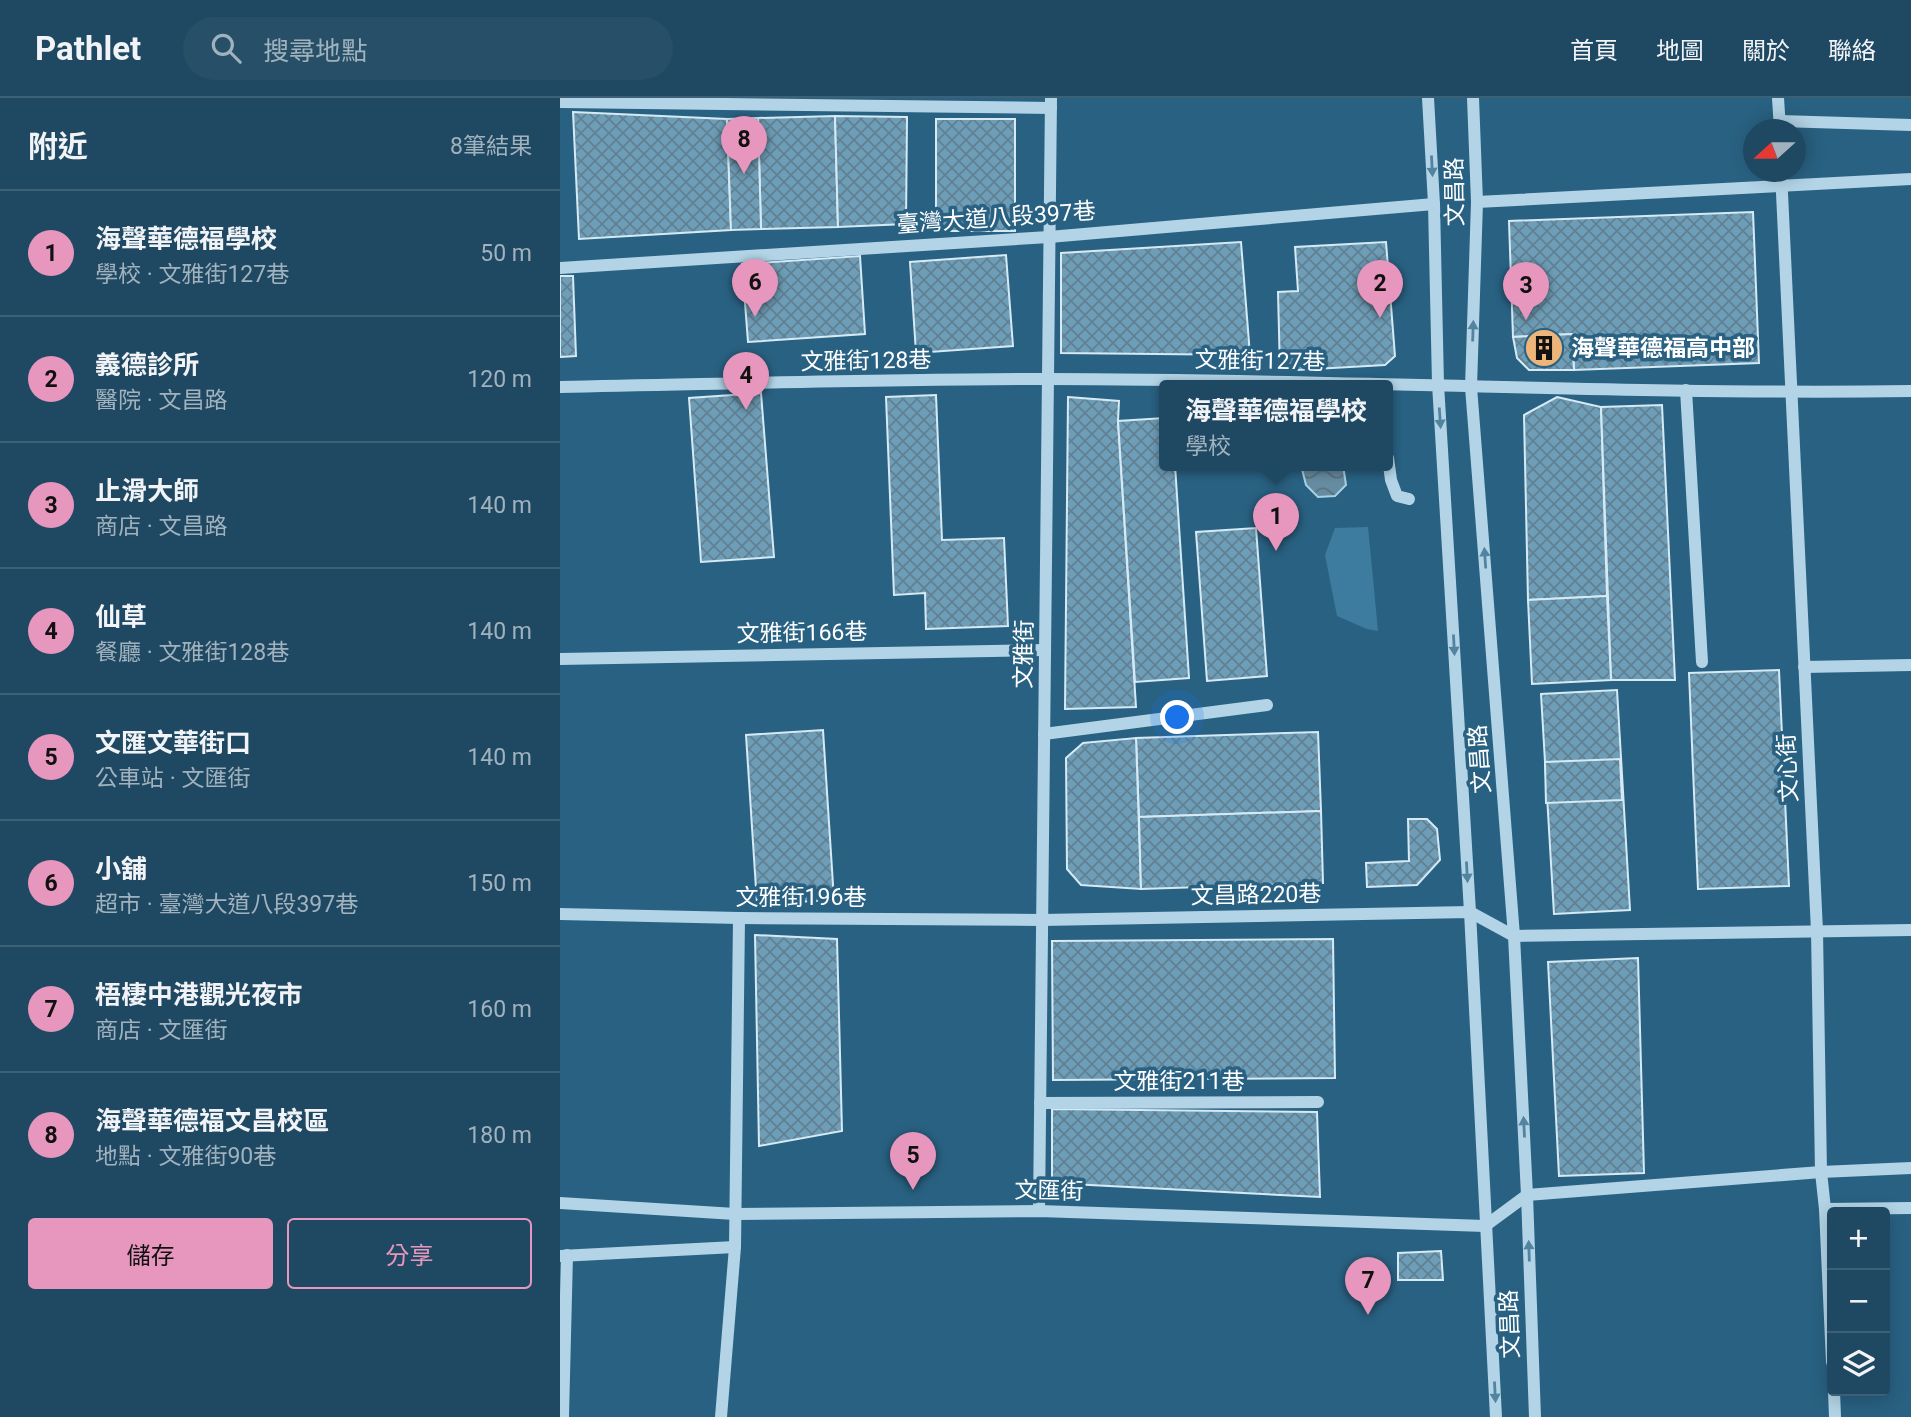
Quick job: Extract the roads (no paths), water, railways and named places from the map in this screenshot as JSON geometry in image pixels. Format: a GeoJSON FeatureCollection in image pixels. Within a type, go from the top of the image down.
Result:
{"type":"FeatureCollection","features":[{"type":"Feature","properties":{"kind":"street","name":"文昌路"},"geometry":{"type":"LineString","coordinates":[[1428,98],[1434,204],[1438,384],[1470,912],[1496,1417]]}},
{"type":"Feature","properties":{"kind":"street","name":"文昌路"},"geometry":{"type":"LineString","coordinates":[[1473,98],[1478,202],[1471,387],[1514,936],[1535,1417]]}},
{"type":"Feature","properties":{"kind":"street"},"geometry":{"type":"LineString","coordinates":[[1779,98],[1780,119]]}},
{"type":"Feature","properties":{"kind":"street"},"geometry":{"type":"LineString","coordinates":[[560,102],[1051,103]]}},
{"type":"Feature","properties":{"kind":"street","name":"文雅街"},"geometry":{"type":"LineString","coordinates":[[1039,1211],[1051,103]]}},
{"type":"Feature","properties":{"kind":"street"},"geometry":{"type":"LineString","coordinates":[[1806,125],[1911,125]]}},
{"type":"Feature","properties":{"kind":"street"},"geometry":{"type":"LineString","coordinates":[[1478,202],[1911,179]]}},
{"type":"Feature","properties":{"kind":"street","name":"文心街"},"geometry":{"type":"LineString","coordinates":[[1781,182],[1817,931],[1821,1172],[1831,1333]]}},
{"type":"Feature","properties":{"kind":"street","name":"臺灣大道八段397巷"},"geometry":{"type":"LineString","coordinates":[[560,268],[1049,237],[1434,204]]}},
{"type":"Feature","properties":{"kind":"street","name":"文雅街127巷"},"geometry":{"type":"LineString","coordinates":[[1048,379],[1159,380]]}},
{"type":"Feature","properties":{"kind":"street","name":"文雅街128巷"},"geometry":{"type":"LineString","coordinates":[[560,387],[1048,379]]}},
{"type":"Feature","properties":{"kind":"street","name":"文雅街127巷"},"geometry":{"type":"LineString","coordinates":[[1393,383],[1790,393],[1911,391]]}},
{"type":"Feature","properties":{"kind":"street"},"geometry":{"type":"LineString","coordinates":[[1686,390],[1702,662]]}},
{"type":"Feature","properties":{"kind":"street"},"geometry":{"type":"LineString","coordinates":[[1390,471],[1397,496],[1409,499]]}},
{"type":"Feature","properties":{"kind":"street","name":"文雅街166巷"},"geometry":{"type":"LineString","coordinates":[[560,659],[1045,650]]}},
{"type":"Feature","properties":{"kind":"street"},"geometry":{"type":"LineString","coordinates":[[1804,667],[1911,665]]}},
{"type":"Feature","properties":{"kind":"street"},"geometry":{"type":"LineString","coordinates":[[1044,734],[1267,705]]}},
{"type":"Feature","properties":{"kind":"street"},"geometry":{"type":"LineString","coordinates":[[1470,912],[1514,936],[1911,930]]}},
{"type":"Feature","properties":{"kind":"street","name":"文昌路220巷"},"geometry":{"type":"LineString","coordinates":[[1042,920],[1470,912]]}},
{"type":"Feature","properties":{"kind":"street","name":"文雅街196巷"},"geometry":{"type":"LineString","coordinates":[[560,914],[1042,920]]}},
{"type":"Feature","properties":{"kind":"street"},"geometry":{"type":"LineString","coordinates":[[722,1417],[735,1247],[739,918]]}},
{"type":"Feature","properties":{"kind":"street","name":"文雅街211巷"},"geometry":{"type":"LineString","coordinates":[[1040,1103],[1318,1102]]}},
{"type":"Feature","properties":{"kind":"street"},"geometry":{"type":"LineString","coordinates":[[1485,1226],[1527,1195],[1821,1172],[1911,1168]]}},
{"type":"Feature","properties":{"kind":"street","name":"文匯街"},"geometry":{"type":"LineString","coordinates":[[560,1203],[735,1214],[1039,1211],[1485,1226]]}},
{"type":"Feature","properties":{"kind":"street"},"geometry":{"type":"LineString","coordinates":[[1825,1209],[1911,1208]]}},
{"type":"Feature","properties":{"kind":"street"},"geometry":{"type":"LineString","coordinates":[[563,1417],[563,1255],[735,1247]]}},
{"type":"Feature","properties":{"kind":"street"},"geometry":{"type":"LineString","coordinates":[[1834,1396],[1835,1417]]}},
{"type":"Feature","properties":{"kind":"water"},"geometry":{"type":"Polygon","coordinates":[[[1302,471],[1344,471],[1346,485],[1335,496],[1318,497],[1306,485],[1302,471]]]}},
{"type":"Feature","properties":{"kind":"place","name":"海聲華德福文昌校區"},"geometry":{"type":"Point","coordinates":[744,174]}},
{"type":"Feature","properties":{"kind":"place","name":"小舖"},"geometry":{"type":"Point","coordinates":[755,317]}},
{"type":"Feature","properties":{"kind":"place","name":"義德診所"},"geometry":{"type":"Point","coordinates":[1380,318]}},
{"type":"Feature","properties":{"kind":"place","name":"止滑大師"},"geometry":{"type":"Point","coordinates":[1526,320]}},
{"type":"Feature","properties":{"kind":"place","name":"海聲華德福高中部"},"geometry":{"type":"Point","coordinates":[1544,348]}},
{"type":"Feature","properties":{"kind":"place","name":"仙草"},"geometry":{"type":"Point","coordinates":[746,410]}},
{"type":"Feature","properties":{"kind":"place","name":"海聲華德福學校"},"geometry":{"type":"Point","coordinates":[1276,551]}},
{"type":"Feature","properties":{"kind":"place","name":"文匯文華街口"},"geometry":{"type":"Point","coordinates":[913,1190]}},
{"type":"Feature","properties":{"kind":"place","name":"梧棲中港觀光夜市"},"geometry":{"type":"Point","coordinates":[1368,1315]}}]}
